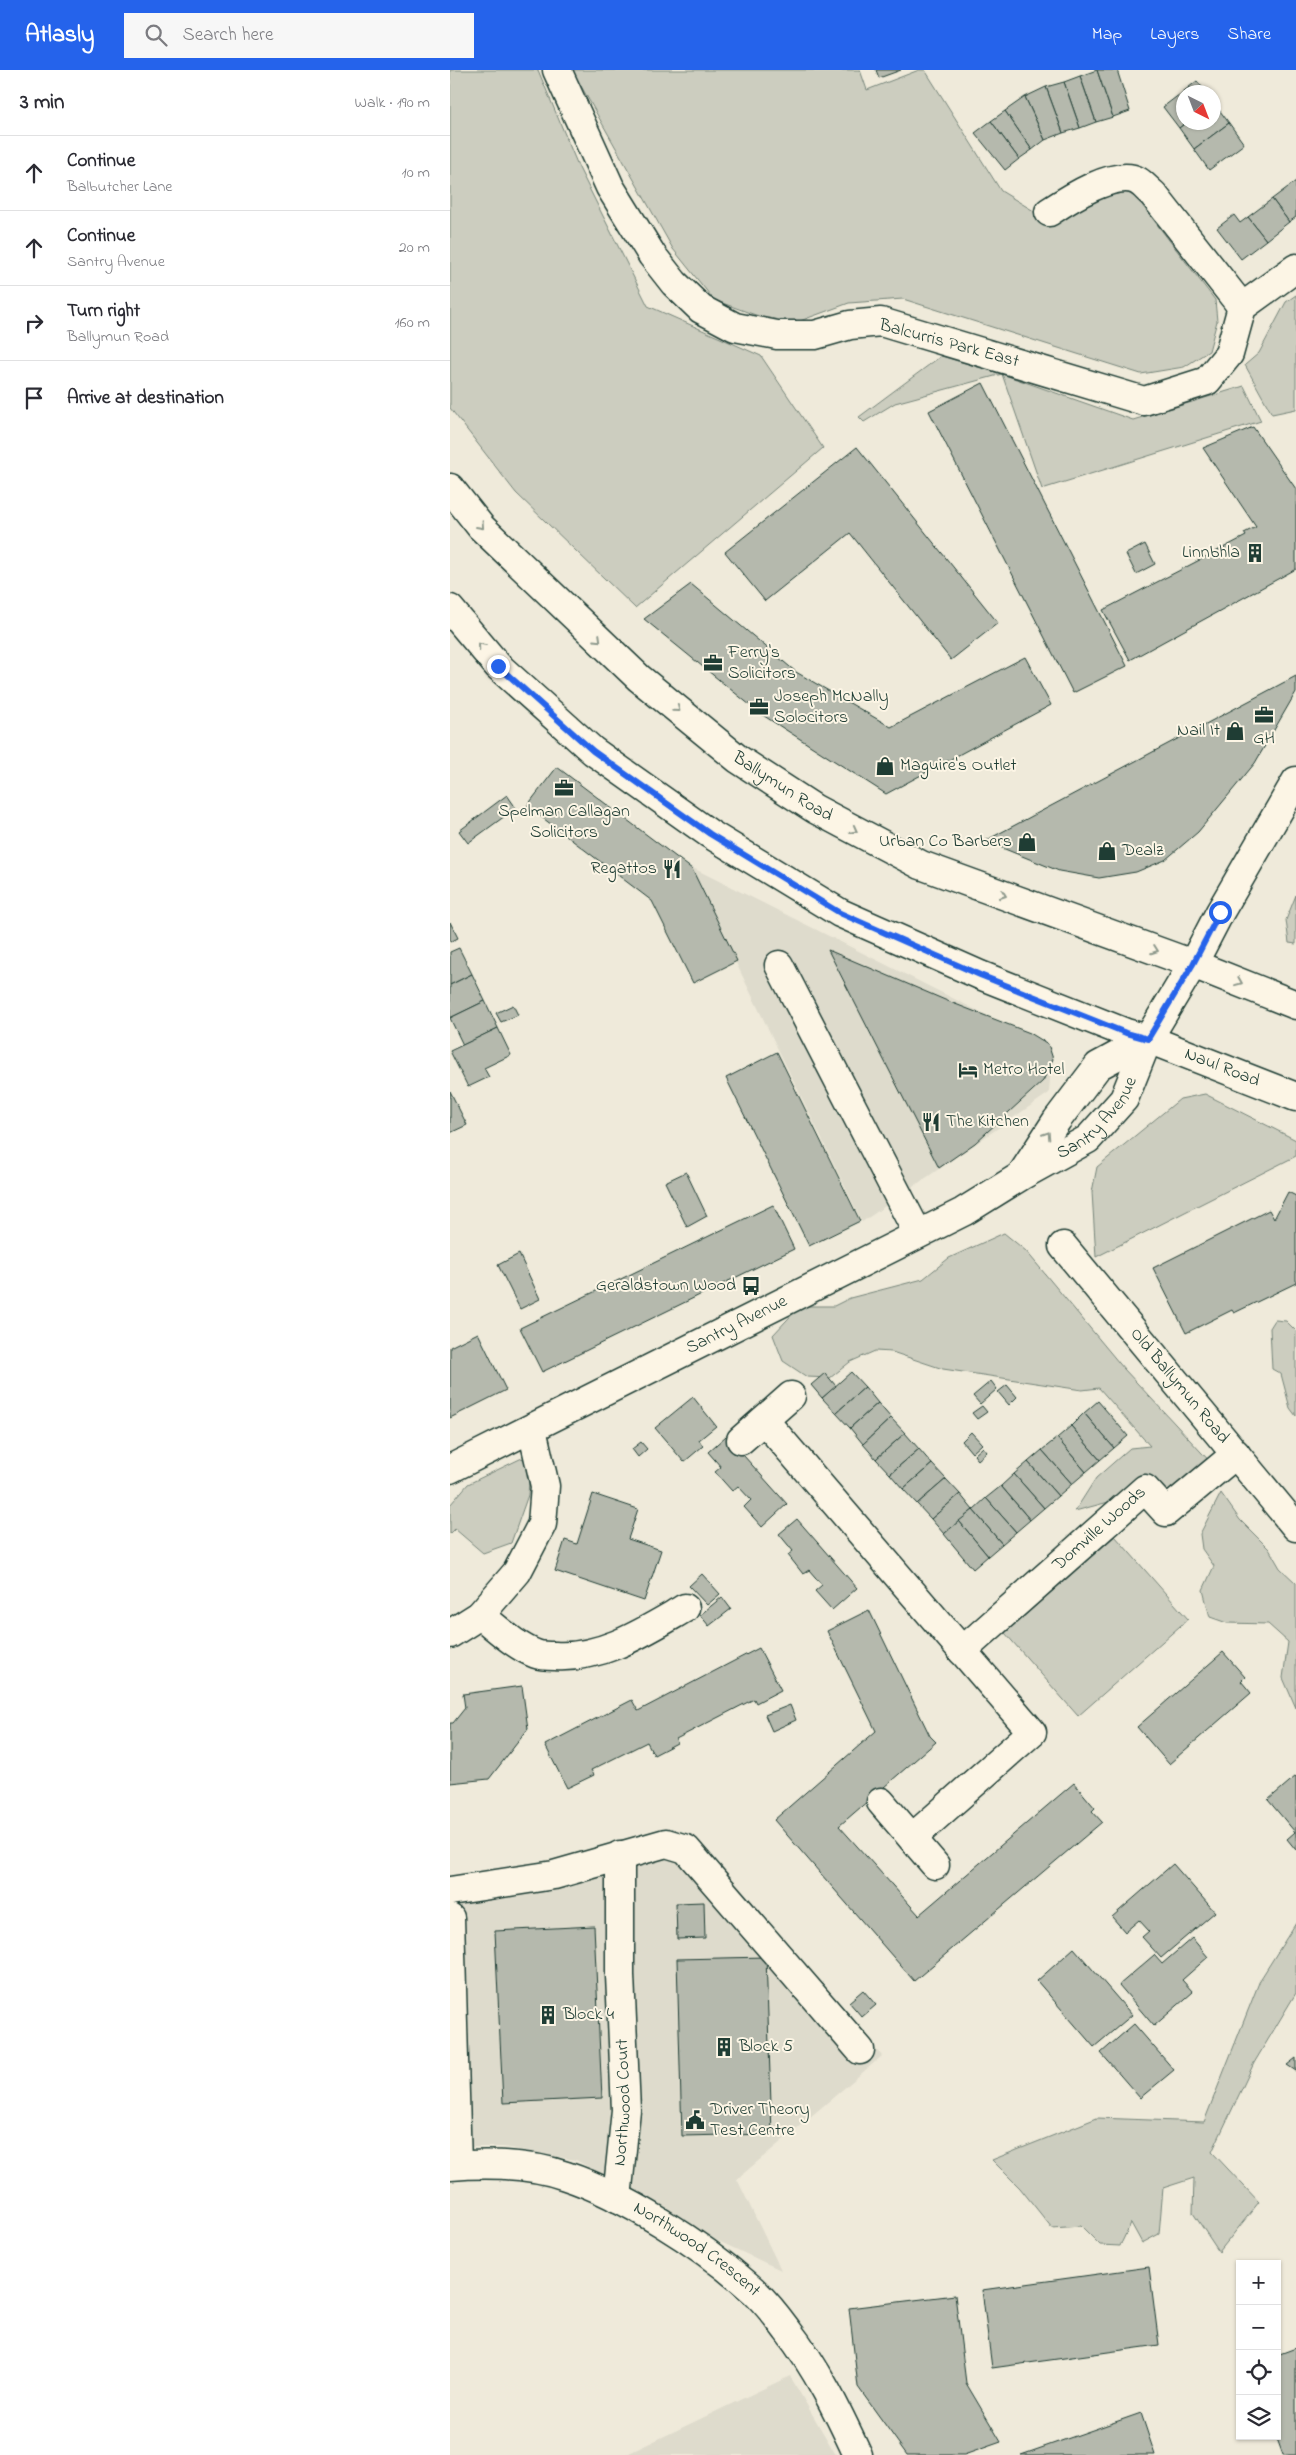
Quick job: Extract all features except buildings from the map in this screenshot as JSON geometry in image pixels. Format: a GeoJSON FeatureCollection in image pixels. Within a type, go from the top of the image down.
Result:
{"type":"FeatureCollection","features":[{"type":"Feature","properties":{"kind":"street","name":"Balcurris Park East"},"geometry":{"type":"LineString","coordinates":[[557,70],[610,187],[652,255],[674,282],[701,310],[735,327],[777,335],[815,335],[850,325],[881,322],[1144,401],[1207,381],[1229,354],[1242,307]]}},
{"type":"Feature","properties":{"kind":"street"},"geometry":{"type":"LineString","coordinates":[[1049,212],[1083,189],[1116,180],[1137,180],[1153,194],[1242,307],[1296,268]]}},
{"type":"Feature","properties":{"kind":"street","name":"Ballymun Road"},"geometry":{"type":"LineString","coordinates":[[450,488],[481,527],[639,678],[738,759],[815,809],[921,865],[1193,964]]}},
{"type":"Feature","properties":{"kind":"street"},"geometry":{"type":"LineString","coordinates":[[450,609],[498,666],[593,751],[710,834],[840,913],[980,975],[1126,1033],[1148,1039]]}},
{"type":"Feature","properties":{"kind":"street","name":"Santry Avenue"},"geometry":{"type":"LineString","coordinates":[[450,1469],[963,1212],[1021,1176],[1088,1139],[1124,1099],[1148,1039],[1193,964],[1225,904],[1296,781]]}},
{"type":"Feature","properties":{"kind":"street"},"geometry":{"type":"LineString","coordinates":[[1193,964],[1296,1005]]}},
{"type":"Feature","properties":{"kind":"street"},"geometry":{"type":"LineString","coordinates":[[780,965],[918,1234]]}},
{"type":"Feature","properties":{"kind":"street","name":"Santry Avenue"},"geometry":{"type":"LineString","coordinates":[[1021,1176],[1057,1120],[1098,1066],[1148,1039]]}},
{"type":"Feature","properties":{"kind":"street","name":"Naul Road"},"geometry":{"type":"LineString","coordinates":[[1148,1039],[1296,1096]]}},
{"type":"Feature","properties":{"kind":"street","name":"Old Ballymun Road"},"geometry":{"type":"LineString","coordinates":[[1063,1246],[1236,1454],[1294,1519]]}},
{"type":"Feature","properties":{"kind":"street"},"geometry":{"type":"LineString","coordinates":[[741,1440],[791,1396]]}},
{"type":"Feature","properties":{"kind":"street"},"geometry":{"type":"LineString","coordinates":[[764,1420],[1032,1732],[912,1838]]}},
{"type":"Feature","properties":{"kind":"street"},"geometry":{"type":"LineString","coordinates":[[450,1634],[480,1615],[517,1572],[542,1524],[545,1486],[532,1429]]}},
{"type":"Feature","properties":{"kind":"street","name":"Domville Woods"},"geometry":{"type":"LineString","coordinates":[[962,1652],[1145,1489],[1166,1512],[1236,1454]]}},
{"type":"Feature","properties":{"kind":"street"},"geometry":{"type":"LineString","coordinates":[[480,1615],[520,1645],[537,1655],[568,1657],[598,1652],[635,1636],[685,1608]]}},
{"type":"Feature","properties":{"kind":"street"},"geometry":{"type":"LineString","coordinates":[[881,1802],[935,1865]]}},
{"type":"Feature","properties":{"kind":"street"},"geometry":{"type":"LineString","coordinates":[[450,1891],[554,1875],[666,1843],[686,1849],[860,2050]]}},
{"type":"Feature","properties":{"kind":"street","name":"Northwood Court"},"geometry":{"type":"LineString","coordinates":[[617,2198],[626,2110],[620,1975],[620,1855]]}},
{"type":"Feature","properties":{"kind":"street"},"geometry":{"type":"LineString","coordinates":[[450,1918],[453,2166]]}},
{"type":"Feature","properties":{"kind":"street","name":"Northwood Crescent"},"geometry":{"type":"LineString","coordinates":[[453,2166],[514,2166],[566,2176],[617,2198],[692,2243],[748,2286],[788,2330],[826,2390],[858,2455]]}},
{"type":"Feature","properties":{"kind":"shaded area"},"geometry":{"type":"Polygon","coordinates":[[[450,70],[538,70],[579,168],[648,306],[761,356],[823,448],[635,608],[516,493],[450,408],[450,70]]]}},
{"type":"Feature","properties":{"kind":"shaded area"},"geometry":{"type":"Polygon","coordinates":[[[572,70],[860,70],[867,90],[919,70],[925,70],[1001,191],[1042,216],[1117,188],[1136,197],[1215,300],[1217,321],[1209,351],[1184,367],[1141,374],[903,299],[849,303],[786,326],[714,300],[673,249],[572,70]]]}},
{"type":"Feature","properties":{"kind":"shaded area"},"geometry":{"type":"Polygon","coordinates":[[[1296,295],[1296,409],[1272,414],[1245,365],[1259,353],[1286,302],[1296,295]]]}},
{"type":"Feature","properties":{"kind":"shaded area"},"geometry":{"type":"Polygon","coordinates":[[[941,356],[1002,374],[895,403],[864,422],[859,417],[941,356]]]}},
{"type":"Feature","properties":{"kind":"shaded area"},"geometry":{"type":"Polygon","coordinates":[[[1002,374],[1133,420],[1244,386],[1261,421],[1042,489],[1002,374]]]}},
{"type":"Feature","properties":{"kind":"shaded area"},"geometry":{"type":"Polygon","coordinates":[[[689,866],[1052,1048],[1049,1093],[862,1222],[689,866]]]}},
{"type":"Feature","properties":{"kind":"shaded area"},"geometry":{"type":"Polygon","coordinates":[[[1296,895],[1296,944],[1289,943],[1286,920],[1296,895]]]}},
{"type":"Feature","properties":{"kind":"shaded area"},"geometry":{"type":"Polygon","coordinates":[[[1205,1094],[1296,1140],[1296,1156],[1096,1257],[1092,1192],[1097,1167],[1180,1099],[1205,1094]]]}},
{"type":"Feature","properties":{"kind":"shaded area"},"geometry":{"type":"Polygon","coordinates":[[[1004,1233],[1026,1251],[1124,1369],[1214,1466],[1175,1494],[1146,1481],[1116,1500],[1075,1511],[1096,1478],[1130,1448],[1150,1446],[1099,1388],[1082,1390],[943,1369],[892,1352],[875,1351],[850,1362],[830,1378],[807,1377],[783,1361],[773,1335],[800,1306],[834,1306],[850,1298],[923,1279],[949,1258],[1004,1233]]]}},
{"type":"Feature","properties":{"kind":"shaded area"},"geometry":{"type":"Polygon","coordinates":[[[1275,1320],[1286,1321],[1296,1331],[1296,1416],[1290,1408],[1281,1374],[1272,1369],[1270,1328],[1275,1320]]]}},
{"type":"Feature","properties":{"kind":"shaded area"},"geometry":{"type":"Polygon","coordinates":[[[522,1458],[530,1467],[528,1495],[511,1543],[483,1553],[455,1529],[450,1534],[450,1505],[468,1484],[522,1458]]]}},
{"type":"Feature","properties":{"kind":"shaded area"},"geometry":{"type":"Polygon","coordinates":[[[1221,1493],[1240,1520],[1269,1549],[1280,1568],[1296,1583],[1296,1708],[1283,1678],[1288,1642],[1268,1624],[1227,1623],[1210,1617],[1203,1590],[1214,1566],[1202,1549],[1200,1534],[1221,1493]]]}},
{"type":"Feature","properties":{"kind":"shaded area"},"geometry":{"type":"Polygon","coordinates":[[[1115,1536],[1188,1619],[1078,1716],[1005,1633],[1115,1536]]]}},
{"type":"Feature","properties":{"kind":"shaded area"},"geometry":{"type":"Polygon","coordinates":[[[686,1849],[882,2056],[737,2179],[781,2270],[701,2233],[576,2160],[503,2147],[450,2147],[450,1891],[686,1849]]]}},
{"type":"Feature","properties":{"kind":"shaded area"},"geometry":{"type":"Polygon","coordinates":[[[1296,1923],[1296,1993],[1254,2063],[1212,2152],[1259,2202],[1219,2252],[1193,2213],[1194,2178],[1163,2188],[1159,2234],[1142,2243],[1131,2223],[1120,2246],[1100,2245],[1081,2226],[1052,2228],[1020,2188],[992,2160],[1097,2118],[1204,2122],[1260,1980],[1296,1923]]]}},
{"type":"Feature","properties":{"kind":"shaded area"},"geometry":{"type":"Polygon","coordinates":[[[790,2376],[836,2455],[625,2455],[790,2376]]]}},
{"type":"Feature","properties":{"kind":"place","name":"Linnbhla"},"geometry":{"type":"Point","coordinates":[1255,553]}},
{"type":"Feature","properties":{"kind":"place","name":"Ferry's Solicitors"},"geometry":{"type":"Point","coordinates":[713,663]}},
{"type":"Feature","properties":{"kind":"place","name":"Joseph McNally Solocitors"},"geometry":{"type":"Point","coordinates":[759,707]}},
{"type":"Feature","properties":{"kind":"place","name":"GH"},"geometry":{"type":"Point","coordinates":[1264,715]}},
{"type":"Feature","properties":{"kind":"place","name":"Nail It"},"geometry":{"type":"Point","coordinates":[1235,731]}},
{"type":"Feature","properties":{"kind":"place","name":"Maguire's Outlet"},"geometry":{"type":"Point","coordinates":[885,766]}},
{"type":"Feature","properties":{"kind":"place","name":"Spelman Callagan Solicitors"},"geometry":{"type":"Point","coordinates":[564,788]}},
{"type":"Feature","properties":{"kind":"place","name":"Urban Co Barbers"},"geometry":{"type":"Point","coordinates":[1027,842]}},
{"type":"Feature","properties":{"kind":"place","name":"Dealz"},"geometry":{"type":"Point","coordinates":[1107,851]}},
{"type":"Feature","properties":{"kind":"place","name":"Regattos"},"geometry":{"type":"Point","coordinates":[672,869]}},
{"type":"Feature","properties":{"kind":"place","name":"Metro Hotel"},"geometry":{"type":"Point","coordinates":[968,1070]}},
{"type":"Feature","properties":{"kind":"place","name":"The Kitchen"},"geometry":{"type":"Point","coordinates":[931,1122]}},
{"type":"Feature","properties":{"kind":"place","name":"Geraldstown Wood"},"geometry":{"type":"Point","coordinates":[751,1286]}},
{"type":"Feature","properties":{"kind":"place","name":"Block 4"},"geometry":{"type":"Point","coordinates":[548,2015]}},
{"type":"Feature","properties":{"kind":"place","name":"Block 5"},"geometry":{"type":"Point","coordinates":[724,2047]}},
{"type":"Feature","properties":{"kind":"place","name":"Driver Theory Test Centre"},"geometry":{"type":"Point","coordinates":[695,2120]}},
{"type":"Feature","properties":{"kind":"route"},"geometry":{"type":"LineString","coordinates":[[498,666],[593,751],[710,834],[840,913],[980,975],[1126,1033],[1148,1039],[1193,964],[1220,912]]}}]}
